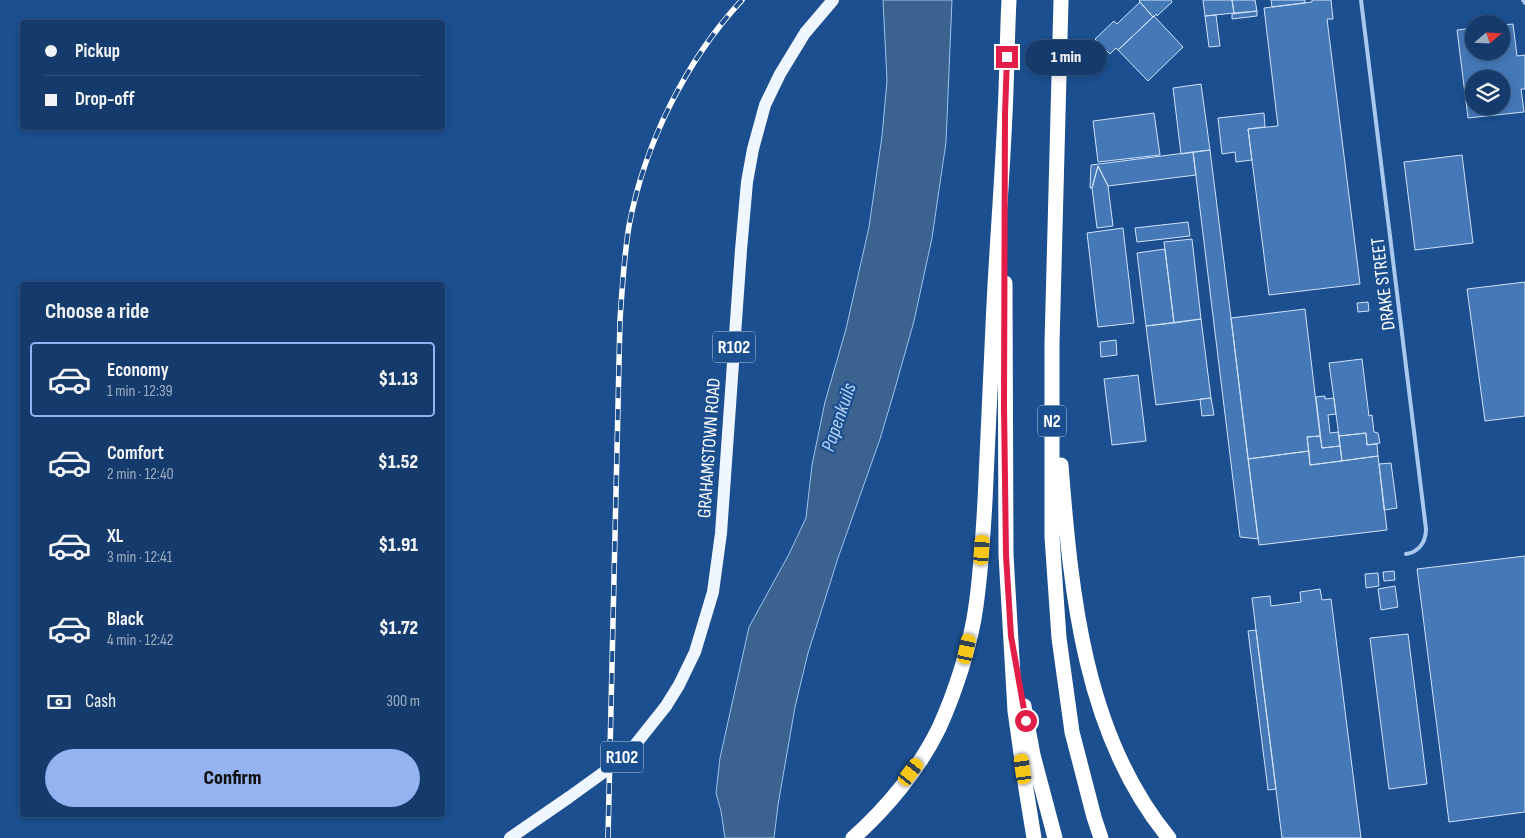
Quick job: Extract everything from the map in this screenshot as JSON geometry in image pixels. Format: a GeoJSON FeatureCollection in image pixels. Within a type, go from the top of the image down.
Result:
{"type":"FeatureCollection","features":[{"type":"Feature","properties":{"kind":"highway"},"geometry":{"type":"LineString","coordinates":[[1008,0],[1005,114],[1006,555],[1015,710],[1034,838]]}},
{"type":"Feature","properties":{"kind":"highway","name":"N2"},"geometry":{"type":"LineString","coordinates":[[1060,0],[1052,344],[1052,537],[1059,638],[1072,732],[1101,838]]}},
{"type":"Feature","properties":{"kind":"highway"},"geometry":{"type":"LineString","coordinates":[[853,838],[894,795],[920,761],[939,728],[967,649],[976,608],[982,550],[1005,114]]}},
{"type":"Feature","properties":{"kind":"highway"},"geometry":{"type":"LineString","coordinates":[[1052,344],[1065,514],[1082,641],[1098,703],[1108,731],[1146,808],[1169,838]]}},
{"type":"Feature","properties":{"kind":"highway"},"geometry":{"type":"LineString","coordinates":[[1011,636],[1032,755],[1055,838]]}},
{"type":"Feature","properties":{"kind":"main road","name":"GRAHAMSTOWN ROAD"},"geometry":{"type":"LineString","coordinates":[[510,838],[597,778],[634,745],[666,706],[679,685],[694,652],[712,592],[721,533],[741,250],[753,149],[765,105],[780,74],[804,33],[833,0]]}},
{"type":"Feature","properties":{"kind":"lane","name":"DRAKE STREET"},"geometry":{"type":"LineString","coordinates":[[1361,0],[1426,529],[1425,540],[1419,548],[1412,553],[1406,554]]}},
{"type":"Feature","properties":{"kind":"water","name":"Papenkuils"},"geometry":{"type":"Polygon","coordinates":[[[883,0],[952,0],[946,142],[932,238],[914,321],[880,439],[838,558],[808,653],[795,707],[774,838],[725,838],[716,793],[720,758],[749,627],[789,554],[806,518],[812,465],[825,402],[846,329],[869,227],[882,136],[887,81],[883,0]]]}},
{"type":"Feature","properties":{"kind":"building"},"geometry":{"type":"Polygon","coordinates":[[[1140,0],[1171,0],[1172,2],[1157,16],[1156,14],[1153,17],[1140,0]]]}},
{"type":"Feature","properties":{"kind":"building"},"geometry":{"type":"Polygon","coordinates":[[[1203,0],[1232,0],[1234,13],[1205,16],[1203,0]]]}},
{"type":"Feature","properties":{"kind":"building"},"geometry":{"type":"Polygon","coordinates":[[[1232,0],[1255,0],[1257,11],[1234,13],[1232,0]]]}},
{"type":"Feature","properties":{"kind":"building"},"geometry":{"type":"Polygon","coordinates":[[[1271,0],[1305,0],[1305,3],[1272,7],[1271,0]]]}},
{"type":"Feature","properties":{"kind":"building"},"geometry":{"type":"Polygon","coordinates":[[[1312,0],[1331,0],[1333,19],[1327,19],[1360,284],[1269,295],[1248,129],[1278,126],[1264,8],[1312,2],[1312,0]]]}},
{"type":"Feature","properties":{"kind":"building"},"geometry":{"type":"Polygon","coordinates":[[[1140,2],[1153,17],[1118,50],[1116,48],[1110,54],[1095,39],[1114,21],[1117,24],[1140,2]]]}},
{"type":"Feature","properties":{"kind":"building"},"geometry":{"type":"Polygon","coordinates":[[[1257,11],[1257,16],[1232,19],[1232,14],[1257,11]]]}},
{"type":"Feature","properties":{"kind":"building"},"geometry":{"type":"Polygon","coordinates":[[[1216,15],[1220,46],[1209,47],[1205,16],[1216,15]]]}},
{"type":"Feature","properties":{"kind":"building"},"geometry":{"type":"Polygon","coordinates":[[[1154,16],[1183,47],[1148,81],[1118,50],[1154,16]]]}},
{"type":"Feature","properties":{"kind":"building"},"geometry":{"type":"Polygon","coordinates":[[[1510,24],[1513,24],[1517,56],[1525,55],[1525,89],[1521,89],[1524,112],[1510,114],[1510,70],[1465,70],[1465,94],[1457,30],[1465,29],[1465,60],[1510,60],[1510,24]]]}},
{"type":"Feature","properties":{"kind":"building"},"geometry":{"type":"Polygon","coordinates":[[[1201,84],[1210,150],[1181,154],[1173,88],[1201,84]]]}},
{"type":"Feature","properties":{"kind":"building"},"geometry":{"type":"Polygon","coordinates":[[[1154,113],[1160,155],[1098,162],[1093,121],[1154,113]]]}},
{"type":"Feature","properties":{"kind":"building"},"geometry":{"type":"Polygon","coordinates":[[[1264,113],[1265,127],[1248,129],[1252,160],[1236,162],[1235,152],[1222,154],[1218,118],[1264,113]]]}},
{"type":"Feature","properties":{"kind":"building"},"geometry":{"type":"Polygon","coordinates":[[[1468,115],[1496,115],[1468,118],[1468,115]]]}},
{"type":"Feature","properties":{"kind":"building"},"geometry":{"type":"Polygon","coordinates":[[[1210,150],[1258,539],[1240,537],[1193,152],[1210,150]]]}},
{"type":"Feature","properties":{"kind":"building"},"geometry":{"type":"Polygon","coordinates":[[[1193,152],[1196,175],[1108,186],[1098,166],[1092,188],[1090,188],[1091,165],[1193,152]]]}},
{"type":"Feature","properties":{"kind":"building"},"geometry":{"type":"Polygon","coordinates":[[[1462,155],[1473,243],[1415,250],[1404,162],[1462,155]]]}},
{"type":"Feature","properties":{"kind":"building"},"geometry":{"type":"Polygon","coordinates":[[[1098,166],[1108,186],[1113,226],[1097,228],[1092,188],[1098,166]]]}},
{"type":"Feature","properties":{"kind":"building"},"geometry":{"type":"Polygon","coordinates":[[[1188,222],[1190,236],[1137,242],[1135,228],[1188,222]]]}},
{"type":"Feature","properties":{"kind":"building"},"geometry":{"type":"Polygon","coordinates":[[[1123,228],[1134,323],[1098,327],[1087,233],[1123,228]]]}},
{"type":"Feature","properties":{"kind":"building"},"geometry":{"type":"Polygon","coordinates":[[[1192,239],[1201,319],[1174,323],[1164,242],[1192,239]]]}},
{"type":"Feature","properties":{"kind":"building"},"geometry":{"type":"Polygon","coordinates":[[[1165,249],[1174,323],[1146,326],[1137,253],[1165,249]]]}},
{"type":"Feature","properties":{"kind":"building"},"geometry":{"type":"Polygon","coordinates":[[[1525,282],[1525,416],[1485,421],[1467,289],[1525,282]]]}},
{"type":"Feature","properties":{"kind":"building"},"geometry":{"type":"Polygon","coordinates":[[[1368,302],[1369,311],[1358,312],[1357,303],[1368,302]]]}},
{"type":"Feature","properties":{"kind":"building"},"geometry":{"type":"Polygon","coordinates":[[[1305,309],[1320,436],[1307,437],[1309,451],[1248,459],[1231,318],[1305,309]]]}},
{"type":"Feature","properties":{"kind":"building"},"geometry":{"type":"Polygon","coordinates":[[[1201,319],[1211,398],[1156,405],[1146,326],[1201,319]]]}},
{"type":"Feature","properties":{"kind":"building"},"geometry":{"type":"Polygon","coordinates":[[[1116,340],[1117,355],[1101,357],[1100,342],[1116,340]]]}},
{"type":"Feature","properties":{"kind":"building"},"geometry":{"type":"Polygon","coordinates":[[[1362,359],[1369,416],[1372,415],[1374,432],[1378,433],[1380,443],[1367,445],[1366,433],[1339,436],[1329,363],[1362,359]]]}},
{"type":"Feature","properties":{"kind":"building"},"geometry":{"type":"Polygon","coordinates":[[[1138,375],[1146,441],[1112,445],[1104,379],[1138,375]]]}},
{"type":"Feature","properties":{"kind":"building"},"geometry":{"type":"Polygon","coordinates":[[[1325,396],[1325,399],[1334,398],[1336,414],[1328,415],[1330,433],[1338,432],[1340,446],[1322,448],[1316,397],[1325,396]]]}},
{"type":"Feature","properties":{"kind":"building"},"geometry":{"type":"Polygon","coordinates":[[[1211,398],[1214,415],[1202,416],[1200,399],[1211,398]]]}},
{"type":"Feature","properties":{"kind":"building"},"geometry":{"type":"Polygon","coordinates":[[[1366,433],[1367,445],[1377,444],[1378,456],[1342,461],[1339,436],[1366,433]]]}},
{"type":"Feature","properties":{"kind":"building"},"geometry":{"type":"Polygon","coordinates":[[[1320,436],[1322,448],[1340,446],[1342,461],[1310,465],[1307,437],[1320,436]]]}},
{"type":"Feature","properties":{"kind":"building"},"geometry":{"type":"Polygon","coordinates":[[[1309,451],[1310,465],[1378,456],[1387,530],[1259,545],[1248,459],[1309,451]]]}},
{"type":"Feature","properties":{"kind":"building"},"geometry":{"type":"Polygon","coordinates":[[[1391,463],[1397,508],[1384,510],[1379,464],[1391,463]]]}},
{"type":"Feature","properties":{"kind":"building"},"geometry":{"type":"Polygon","coordinates":[[[1525,556],[1525,812],[1449,822],[1417,569],[1525,556]]]}},
{"type":"Feature","properties":{"kind":"building"},"geometry":{"type":"Polygon","coordinates":[[[1394,571],[1395,580],[1384,581],[1383,572],[1394,571]]]}},
{"type":"Feature","properties":{"kind":"building"},"geometry":{"type":"Polygon","coordinates":[[[1378,573],[1379,586],[1366,588],[1365,574],[1378,573]]]}},
{"type":"Feature","properties":{"kind":"building"},"geometry":{"type":"Polygon","coordinates":[[[1395,586],[1398,607],[1381,610],[1378,589],[1395,586]]]}},
{"type":"Feature","properties":{"kind":"building"},"geometry":{"type":"Polygon","coordinates":[[[1320,589],[1322,600],[1331,599],[1361,838],[1282,838],[1252,598],[1270,596],[1271,606],[1301,602],[1300,592],[1320,589]]]}},
{"type":"Feature","properties":{"kind":"building"},"geometry":{"type":"Polygon","coordinates":[[[1256,630],[1276,789],[1268,790],[1248,631],[1256,630]]]}},
{"type":"Feature","properties":{"kind":"building"},"geometry":{"type":"Polygon","coordinates":[[[1408,634],[1427,784],[1389,789],[1370,638],[1408,634]]]}},
{"type":"Feature","properties":{"kind":"railway"},"geometry":{"type":"LineString","coordinates":[[608,838],[620,320],[624,261],[629,226],[645,165],[670,105],[703,49],[742,0]]}},
{"type":"Feature","properties":{"kind":"route"},"geometry":{"type":"LineString","coordinates":[[1007,57],[1005,114],[1004,406],[1006,555],[1011,636],[1026,721]]}}]}
